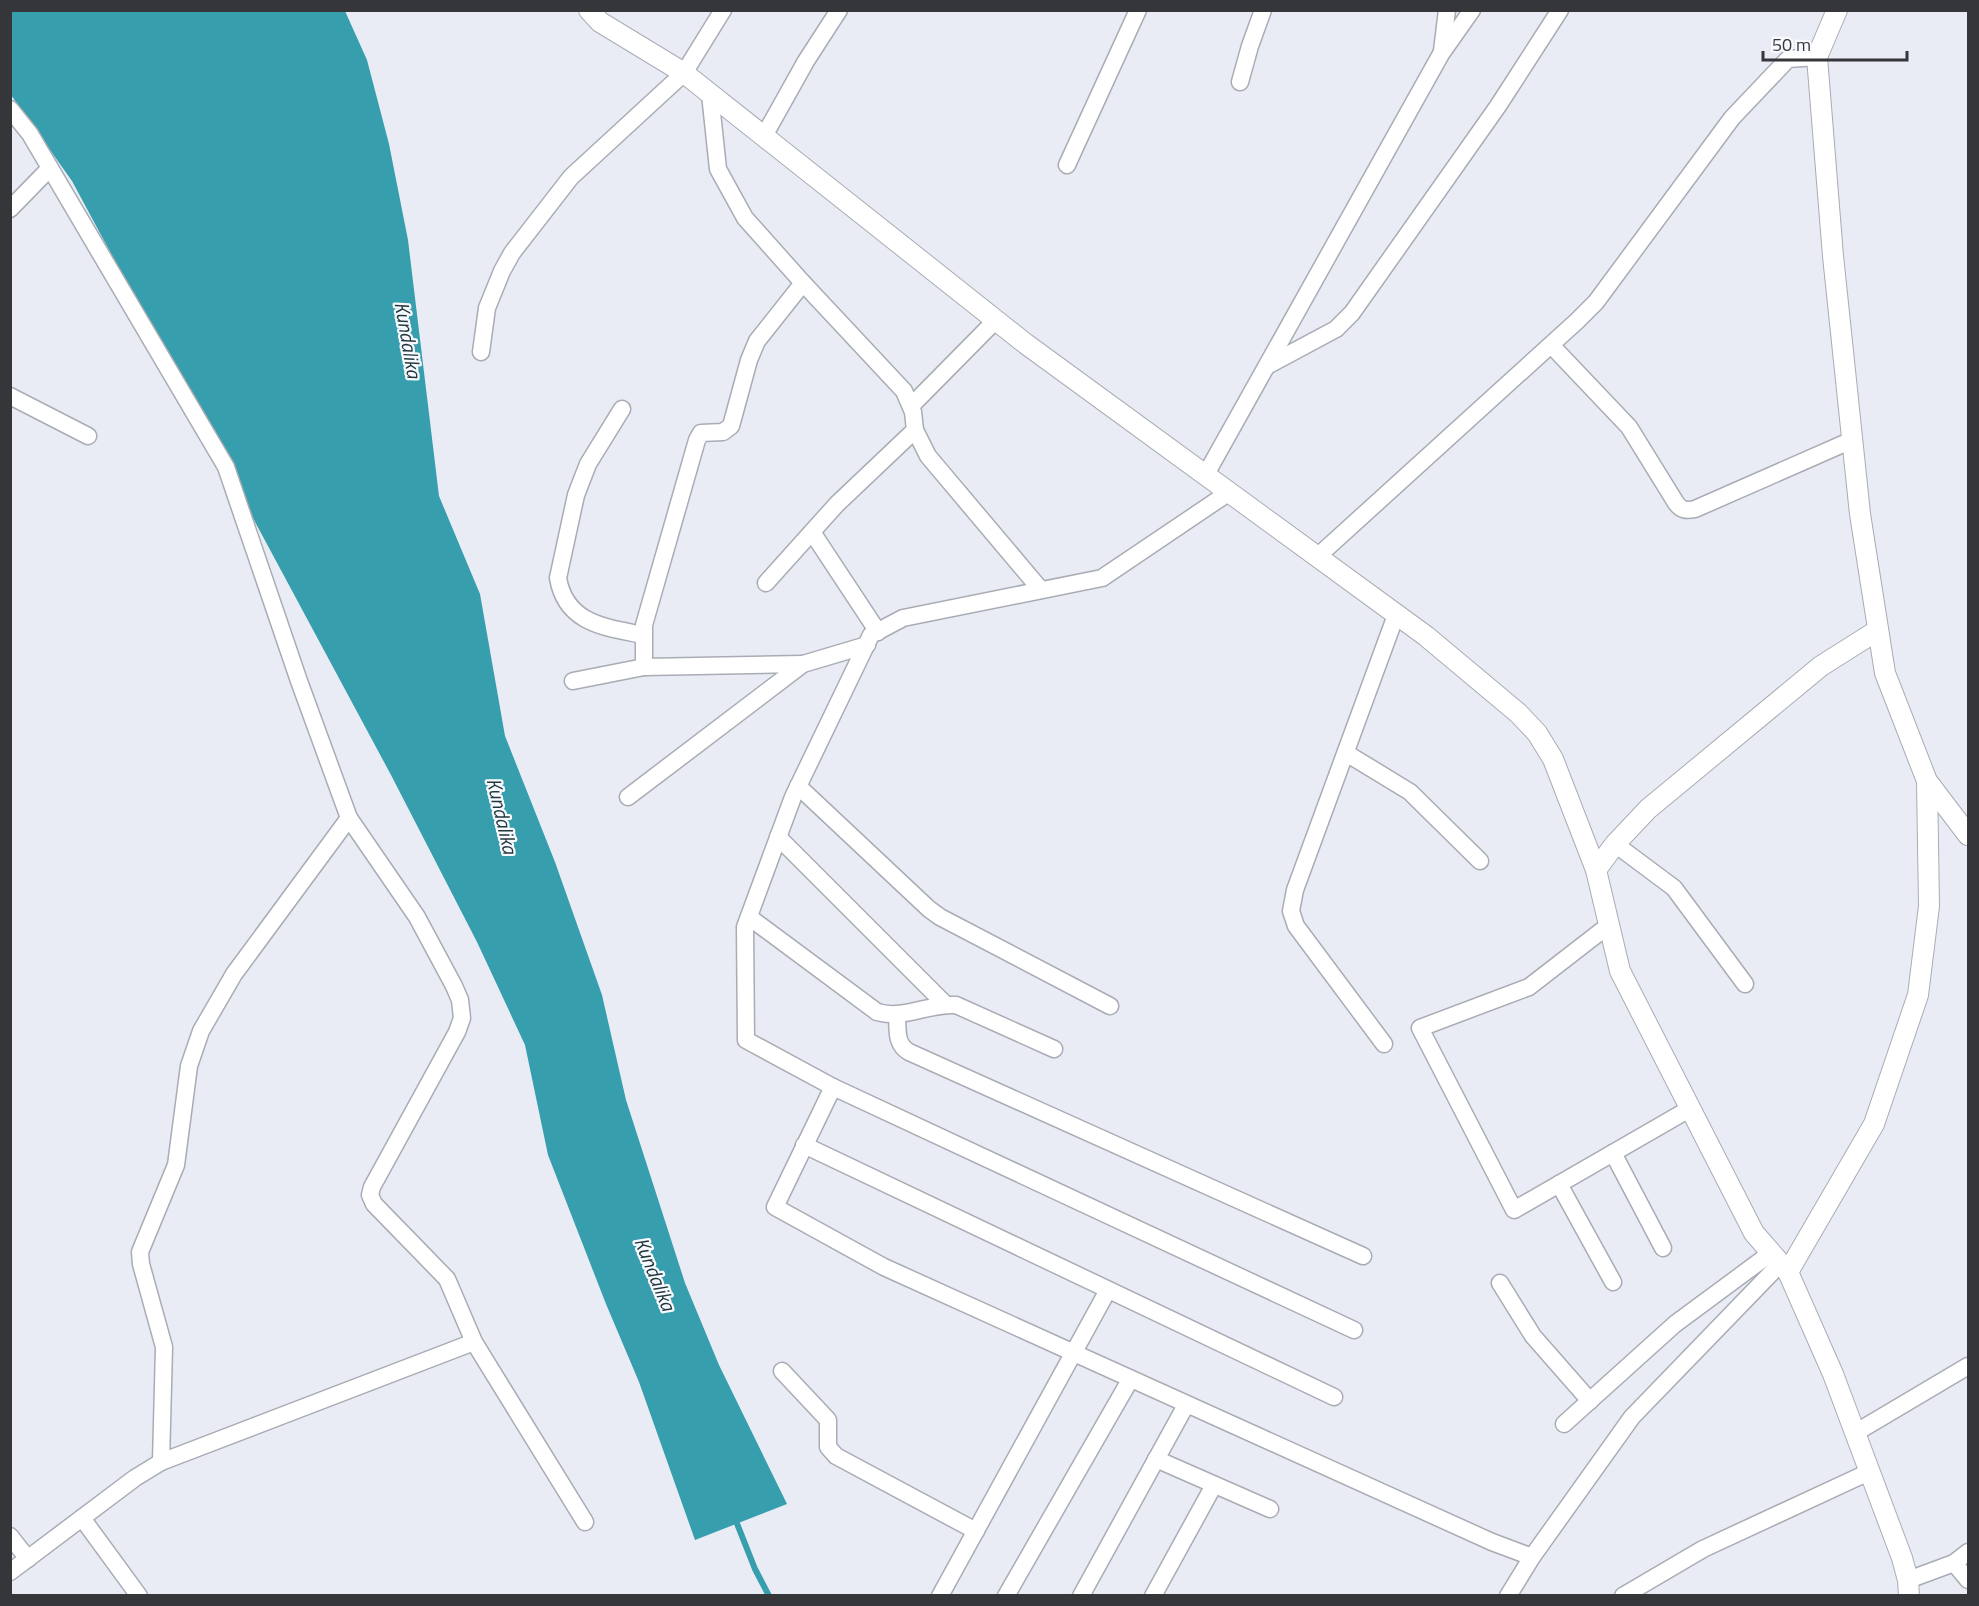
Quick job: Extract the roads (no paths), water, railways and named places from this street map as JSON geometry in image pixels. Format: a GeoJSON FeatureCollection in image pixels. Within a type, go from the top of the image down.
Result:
{"type":"FeatureCollection","features":[{"type":"Feature","properties":{"kind":"street"},"geometry":{"type":"LineString","coordinates":[[589,10],[600,22],[684,73],[996,320],[1228,493],[1426,636],[1518,713],[1537,734],[1553,759],[1596,870],[1620,970],[1754,1233],[1780,1263],[1833,1374],[1909,1588],[1954,1563],[1968,1552]]}},
{"type":"Feature","properties":{"kind":"street"},"geometry":{"type":"LineString","coordinates":[[481,352],[487,308],[501,271],[512,253],[571,177],[684,73],[723,10]]}},
{"type":"Feature","properties":{"kind":"street"},"geometry":{"type":"LineString","coordinates":[[764,136],[806,61],[839,10]]}},
{"type":"Feature","properties":{"kind":"street"},"geometry":{"type":"LineString","coordinates":[[1067,165],[1138,10]]}},
{"type":"Feature","properties":{"kind":"street"},"geometry":{"type":"LineString","coordinates":[[1240,82],[1263,10]]}},
{"type":"Feature","properties":{"kind":"street"},"geometry":{"type":"LineString","coordinates":[[1442,54],[1448,10]]}},
{"type":"Feature","properties":{"kind":"street"},"geometry":{"type":"LineString","coordinates":[[1205,476],[1442,54],[1472,10]]}},
{"type":"Feature","properties":{"kind":"street"},"geometry":{"type":"LineString","coordinates":[[1267,366],[1336,329],[1352,313],[1498,106],[1560,10]]}},
{"type":"Feature","properties":{"kind":"street"},"geometry":{"type":"LineString","coordinates":[[1837,10],[1816,57],[1838,311],[1860,514],[1878,630],[1885,674],[1927,781],[1968,835]]}},
{"type":"Feature","properties":{"kind":"street"},"geometry":{"type":"LineString","coordinates":[[1310,552],[1552,346],[1596,302],[1732,118],[1788,59],[1816,57]]}},
{"type":"Feature","properties":{"kind":"street"},"geometry":{"type":"LineString","coordinates":[[710,94],[718,169],[745,218],[904,391],[911,406],[915,430],[928,456],[1041,590]]}},
{"type":"Feature","properties":{"kind":"street"},"geometry":{"type":"LineString","coordinates":[[10,109],[30,134],[226,467],[299,681],[349,818],[417,917],[460,1000],[462,1018],[457,1032],[372,1187],[370,1195],[374,1204],[447,1279],[474,1342],[585,1522]]}},
{"type":"Feature","properties":{"kind":"street"},"geometry":{"type":"LineString","coordinates":[[10,209],[50,168]]}},
{"type":"Feature","properties":{"kind":"street"},"geometry":{"type":"LineString","coordinates":[[644,667],[644,625],[697,440],[701,433],[723,432],[731,426],[749,360],[757,341],[803,283]]}},
{"type":"Feature","properties":{"kind":"street"},"geometry":{"type":"LineString","coordinates":[[911,406],[996,320]]}},
{"type":"Feature","properties":{"kind":"street"},"geometry":{"type":"LineString","coordinates":[[1552,346],[1629,427],[1680,508],[1695,509],[1852,440]]}},
{"type":"Feature","properties":{"kind":"street"},"geometry":{"type":"LineString","coordinates":[[10,396],[88,436]]}},
{"type":"Feature","properties":{"kind":"street"},"geometry":{"type":"LineString","coordinates":[[622,409],[588,464],[576,495],[558,578],[561,592],[568,605],[580,616],[598,625],[643,635]]}},
{"type":"Feature","properties":{"kind":"street"},"geometry":{"type":"LineString","coordinates":[[766,583],[837,504],[915,430]]}},
{"type":"Feature","properties":{"kind":"street"},"geometry":{"type":"LineString","coordinates":[[1228,493],[1102,578],[903,618],[871,635],[798,786],[749,917],[746,927],[746,1040],[833,1087],[1354,1330]]}},
{"type":"Feature","properties":{"kind":"street"},"geometry":{"type":"LineString","coordinates":[[812,532],[878,632]]}},
{"type":"Feature","properties":{"kind":"street"},"geometry":{"type":"LineString","coordinates":[[1384,1044],[1296,926],[1291,911],[1295,890],[1396,615]]}},
{"type":"Feature","properties":{"kind":"street"},"geometry":{"type":"LineString","coordinates":[[1596,870],[1615,844],[1648,809],[1821,666],[1878,630]]}},
{"type":"Feature","properties":{"kind":"street"},"geometry":{"type":"LineString","coordinates":[[573,681],[644,667],[803,664],[867,645]]}},
{"type":"Feature","properties":{"kind":"street"},"geometry":{"type":"LineString","coordinates":[[628,797],[803,664]]}},
{"type":"Feature","properties":{"kind":"street"},"geometry":{"type":"LineString","coordinates":[[1346,753],[1410,792],[1480,861]]}},
{"type":"Feature","properties":{"kind":"street"},"geometry":{"type":"LineString","coordinates":[[1508,1596],[1532,1557],[1632,1418],[1780,1263],[1874,1124],[1918,995],[1929,906],[1927,781]]}},
{"type":"Feature","properties":{"kind":"street"},"geometry":{"type":"LineString","coordinates":[[798,786],[940,917],[1110,1006]]}},
{"type":"Feature","properties":{"kind":"street"},"geometry":{"type":"LineString","coordinates":[[161,1462],[164,1347],[141,1264],[140,1252],[176,1165],[192,1053],[201,1031],[234,974],[349,818]]}},
{"type":"Feature","properties":{"kind":"street"},"geometry":{"type":"LineString","coordinates":[[778,837],[946,1005]]}},
{"type":"Feature","properties":{"kind":"street"},"geometry":{"type":"LineString","coordinates":[[1615,844],[1674,888],[1745,984]]}},
{"type":"Feature","properties":{"kind":"street"},"geometry":{"type":"LineString","coordinates":[[749,917],[870,1008],[887,1015],[946,1005],[963,1008],[1054,1049]]}},
{"type":"Feature","properties":{"kind":"street"},"geometry":{"type":"LineString","coordinates":[[1609,925],[1529,987],[1420,1028],[1514,1210],[1690,1108]]}},
{"type":"Feature","properties":{"kind":"street"},"geometry":{"type":"LineString","coordinates":[[897,1015],[899,1042],[901,1047],[909,1052],[1363,1256]]}},
{"type":"Feature","properties":{"kind":"street"},"geometry":{"type":"LineString","coordinates":[[833,1087],[775,1207],[884,1266],[1073,1354],[1492,1542],[1532,1557]]}},
{"type":"Feature","properties":{"kind":"street"},"geometry":{"type":"LineString","coordinates":[[804,1145],[1334,1397]]}},
{"type":"Feature","properties":{"kind":"street"},"geometry":{"type":"LineString","coordinates":[[1613,1153],[1663,1248]]}},
{"type":"Feature","properties":{"kind":"street"},"geometry":{"type":"LineString","coordinates":[[1558,1184],[1612,1282]]}},
{"type":"Feature","properties":{"kind":"street"},"geometry":{"type":"LineString","coordinates":[[1564,1424],[1675,1324],[1780,1263]]}},
{"type":"Feature","properties":{"kind":"street"},"geometry":{"type":"LineString","coordinates":[[1500,1283],[1533,1336],[1590,1401]]}},
{"type":"Feature","properties":{"kind":"street"},"geometry":{"type":"LineString","coordinates":[[940,1596],[1108,1290]]}},
{"type":"Feature","properties":{"kind":"street"},"geometry":{"type":"LineString","coordinates":[[10,1572],[135,1478],[161,1462],[474,1342]]}},
{"type":"Feature","properties":{"kind":"street"},"geometry":{"type":"LineString","coordinates":[[1855,1433],[1968,1366]]}},
{"type":"Feature","properties":{"kind":"street"},"geometry":{"type":"LineString","coordinates":[[782,1371],[828,1420],[828,1447],[836,1456],[976,1531]]}},
{"type":"Feature","properties":{"kind":"street"},"geometry":{"type":"LineString","coordinates":[[1006,1596],[1130,1380]]}},
{"type":"Feature","properties":{"kind":"street"},"geometry":{"type":"LineString","coordinates":[[1081,1596],[1186,1405]]}},
{"type":"Feature","properties":{"kind":"street"},"geometry":{"type":"LineString","coordinates":[[1156,1459],[1270,1509]]}},
{"type":"Feature","properties":{"kind":"street"},"geometry":{"type":"LineString","coordinates":[[1623,1596],[1703,1549],[1869,1472]]}},
{"type":"Feature","properties":{"kind":"street"},"geometry":{"type":"LineString","coordinates":[[1153,1596],[1214,1485]]}},
{"type":"Feature","properties":{"kind":"street"},"geometry":{"type":"LineString","coordinates":[[82,1518],[139,1596]]}},
{"type":"Feature","properties":{"kind":"street"},"geometry":{"type":"LineString","coordinates":[[10,1536],[28,1559]]}},
{"type":"Feature","properties":{"kind":"street"},"geometry":{"type":"LineString","coordinates":[[1954,1563],[1968,1580]]}},
{"type":"Feature","properties":{"kind":"water"},"geometry":{"type":"Polygon","coordinates":[[[10,11],[345,11],[367,60],[389,144],[408,240],[439,496],[480,594],[505,736],[555,862],[602,995],[626,1100],[685,1283],[719,1365],[787,1504],[695,1540],[639,1382],[548,1155],[525,1045],[477,942],[391,775],[72,181],[11,95],[10,11]]]}},
{"type":"Feature","properties":{"kind":"waterway","name":"Kundalika"},"geometry":{"type":"LineString","coordinates":[[734,1516],[755,1569],[769,1596]]}}]}
